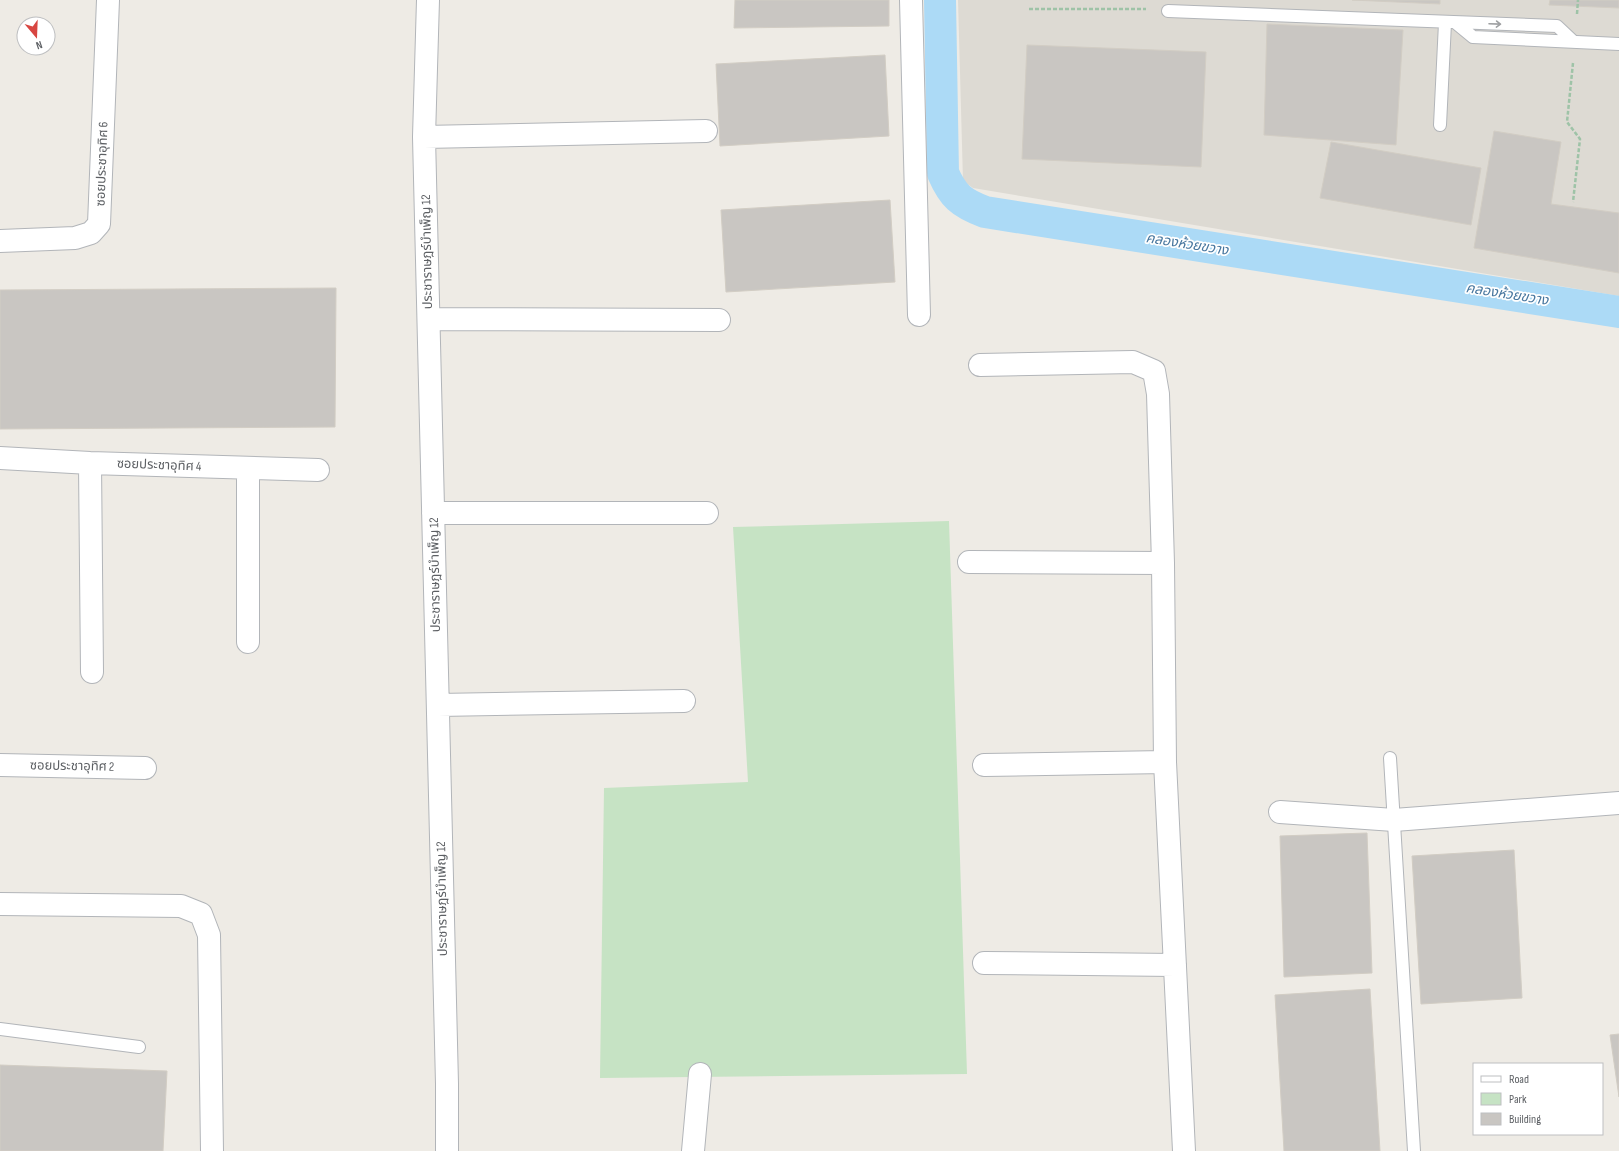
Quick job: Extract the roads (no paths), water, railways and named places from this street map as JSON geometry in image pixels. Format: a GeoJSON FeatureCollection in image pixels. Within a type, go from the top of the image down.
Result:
{"type":"FeatureCollection","features":[{"type":"Feature","properties":{"kind":"street","name":"ซอยประชาอุทิศ 6"},"geometry":{"type":"LineString","coordinates":[[0,241],[75,238],[91,233],[99,224],[108,0]]}},
{"type":"Feature","properties":{"kind":"street","name":"ประชาราษฎร์บำเพ็ญ 12"},"geometry":{"type":"LineString","coordinates":[[428,0],[424,137],[447,1084],[447,1151]]}},
{"type":"Feature","properties":{"kind":"street"},"geometry":{"type":"LineString","coordinates":[[911,0],[919,315]]}},
{"type":"Feature","properties":{"kind":"street"},"geometry":{"type":"LineString","coordinates":[[424,137],[706,131]]}},
{"type":"Feature","properties":{"kind":"street"},"geometry":{"type":"LineString","coordinates":[[429,319],[719,320]]}},
{"type":"Feature","properties":{"kind":"street"},"geometry":{"type":"LineString","coordinates":[[980,365],[1133,362],[1154,371],[1158,394],[1163,563],[1165,762],[1184,1151]]}},
{"type":"Feature","properties":{"kind":"street","name":"ซอยประชาอุทิศ 4"},"geometry":{"type":"LineString","coordinates":[[0,458],[90,463],[318,470]]}},
{"type":"Feature","properties":{"kind":"street"},"geometry":{"type":"LineString","coordinates":[[90,463],[92,672]]}},
{"type":"Feature","properties":{"kind":"street"},"geometry":{"type":"LineString","coordinates":[[248,468],[248,642]]}},
{"type":"Feature","properties":{"kind":"street"},"geometry":{"type":"LineString","coordinates":[[433,513],[707,514]]}},
{"type":"Feature","properties":{"kind":"street"},"geometry":{"type":"LineString","coordinates":[[969,562],[1163,563]]}},
{"type":"Feature","properties":{"kind":"street"},"geometry":{"type":"LineString","coordinates":[[438,705],[684,701]]}},
{"type":"Feature","properties":{"kind":"street"},"geometry":{"type":"LineString","coordinates":[[984,765],[1165,762]]}},
{"type":"Feature","properties":{"kind":"street","name":"ซอยประชาอุทิศ 2"},"geometry":{"type":"LineString","coordinates":[[0,765],[144,768]]}},
{"type":"Feature","properties":{"kind":"street"},"geometry":{"type":"LineString","coordinates":[[1280,812],[1394,820],[1619,803]]}},
{"type":"Feature","properties":{"kind":"street"},"geometry":{"type":"LineString","coordinates":[[0,904],[181,906],[201,914],[209,935],[212,1151]]}},
{"type":"Feature","properties":{"kind":"street"},"geometry":{"type":"LineString","coordinates":[[984,963],[1175,965]]}},
{"type":"Feature","properties":{"kind":"street"},"geometry":{"type":"LineString","coordinates":[[693,1151],[700,1074]]}},
{"type":"Feature","properties":{"kind":"lane"},"geometry":{"type":"LineString","coordinates":[[1168,10],[1451,23],[1473,37],[1619,44]]}},
{"type":"Feature","properties":{"kind":"lane"},"geometry":{"type":"LineString","coordinates":[[1440,125],[1451,23]]}},
{"type":"Feature","properties":{"kind":"lane"},"geometry":{"type":"LineString","coordinates":[[1390,758],[1414,1151]]}},
{"type":"Feature","properties":{"kind":"lane"},"geometry":{"type":"LineString","coordinates":[[0,1029],[139,1047]]}},
{"type":"Feature","properties":{"kind":"waterway","name":"คลองห้วยขวาง"},"geometry":{"type":"LineString","coordinates":[[940,0],[943,173],[954,193],[964,202],[977,209],[985,212],[1619,312]]}}]}
